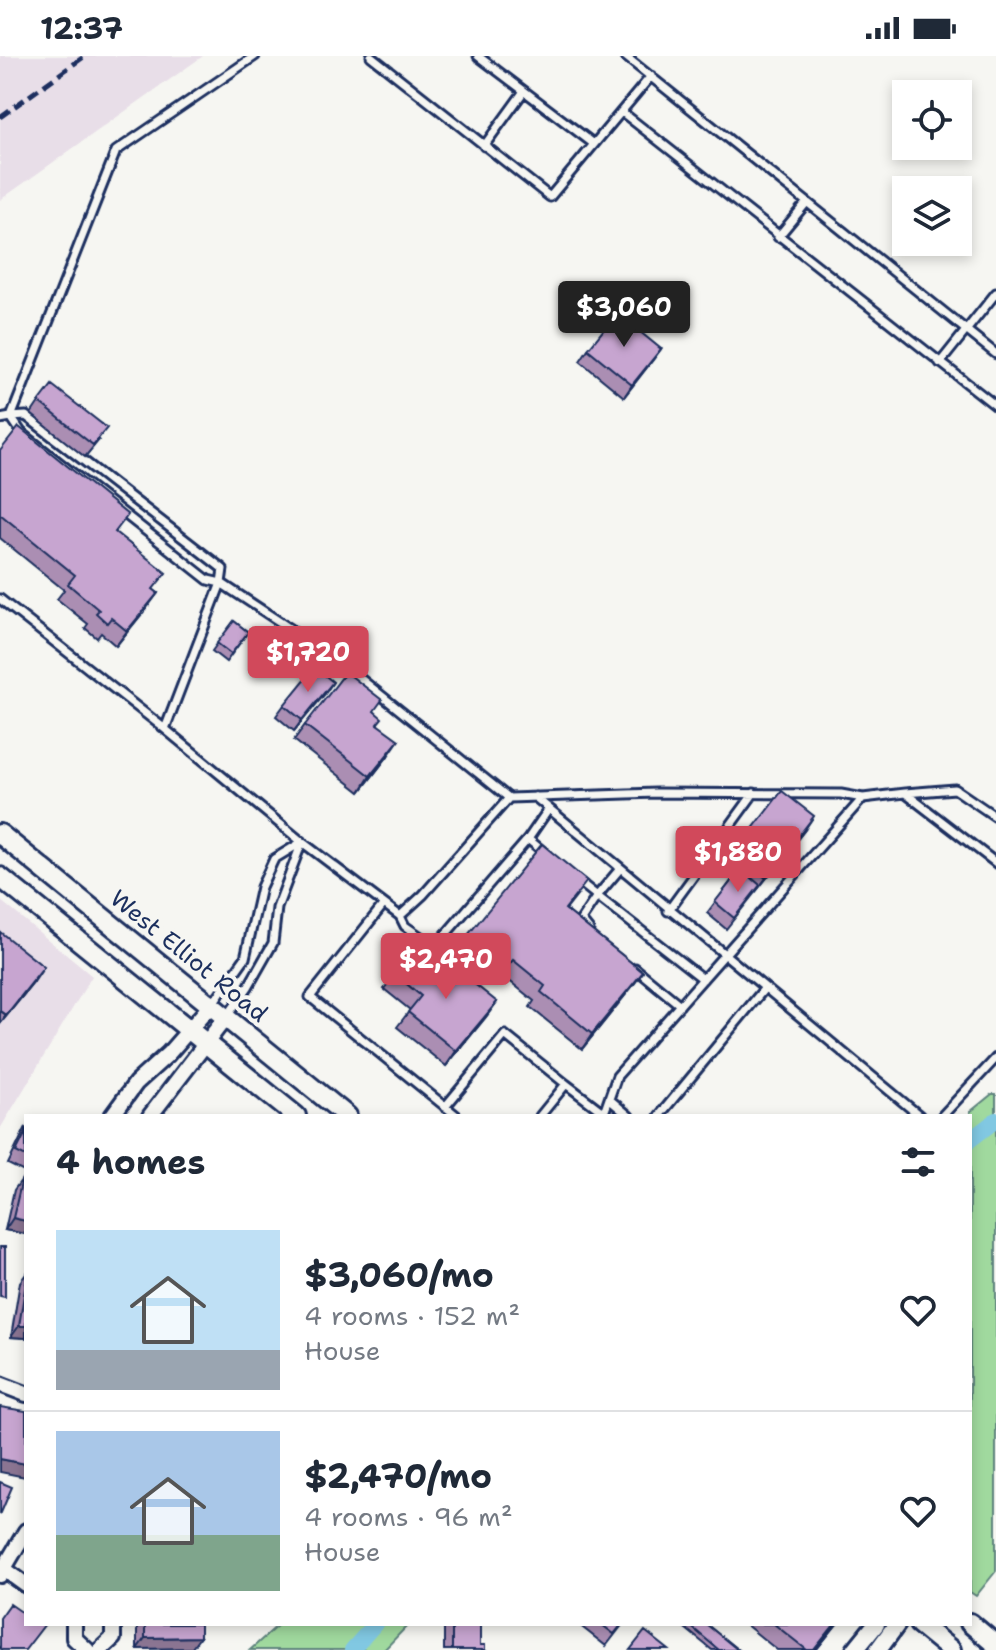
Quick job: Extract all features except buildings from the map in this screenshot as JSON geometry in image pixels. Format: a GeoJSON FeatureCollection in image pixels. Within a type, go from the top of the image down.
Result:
{"type":"FeatureCollection","features":[{"type":"Feature","properties":{"kind":"main road","name":"West Elliot Road"},"geometry":{"type":"LineString","coordinates":[[0,834],[345,1114]]}},
{"type":"Feature","properties":{"kind":"main road"},"geometry":{"type":"LineString","coordinates":[[0,877],[294,1114]]}},
{"type":"Feature","properties":{"kind":"main road"},"geometry":{"type":"LineString","coordinates":[[972,1625],[996,1645]]}},
{"type":"Feature","properties":{"kind":"main road"},"geometry":{"type":"LineString","coordinates":[[921,1626],[951,1650]]}},
{"type":"Feature","properties":{"kind":"street"},"geometry":{"type":"LineString","coordinates":[[113,1114],[136,1083],[190,1029],[219,1011]]}},
{"type":"Feature","properties":{"kind":"street"},"geometry":{"type":"LineString","coordinates":[[151,1114],[205,1042],[219,1011]]}},
{"type":"Feature","properties":{"kind":"street"},"geometry":{"type":"LineString","coordinates":[[0,1384],[24,1393]]}},
{"type":"Feature","properties":{"kind":"street"},"geometry":{"type":"LineString","coordinates":[[24,1534],[2,1572],[24,1584]]}},
{"type":"Feature","properties":{"kind":"street"},"geometry":{"type":"LineString","coordinates":[[74,1626],[74,1638],[87,1650]]}},
{"type":"Feature","properties":{"kind":"street"},"geometry":{"type":"LineString","coordinates":[[100,1650],[113,1638],[113,1626]]}},
{"type":"Feature","properties":{"kind":"street"},"geometry":{"type":"LineString","coordinates":[[855,1650],[874,1626]]}},
{"type":"Feature","properties":{"kind":"street"},"geometry":{"type":"LineString","coordinates":[[878,1650],[896,1626]]}},
{"type":"Feature","properties":{"kind":"lane"},"geometry":{"type":"LineString","coordinates":[[11,417],[116,151],[255,56]]}},
{"type":"Feature","properties":{"kind":"lane"},"geometry":{"type":"LineString","coordinates":[[371,56],[550,197],[651,76]]}},
{"type":"Feature","properties":{"kind":"lane"},"geometry":{"type":"LineString","coordinates":[[478,56],[594,144]]}},
{"type":"Feature","properties":{"kind":"lane"},"geometry":{"type":"LineString","coordinates":[[625,56],[996,354]]}},
{"type":"Feature","properties":{"kind":"lane"},"geometry":{"type":"LineString","coordinates":[[484,146],[524,91]]}},
{"type":"Feature","properties":{"kind":"lane"},"geometry":{"type":"LineString","coordinates":[[622,112],[996,406]]}},
{"type":"Feature","properties":{"kind":"lane"},"geometry":{"type":"LineString","coordinates":[[778,237],[807,202]]}},
{"type":"Feature","properties":{"kind":"lane"},"geometry":{"type":"LineString","coordinates":[[940,363],[996,293]]}},
{"type":"Feature","properties":{"kind":"lane"},"geometry":{"type":"LineString","coordinates":[[0,419],[26,416],[223,569],[221,583],[165,729]]}},
{"type":"Feature","properties":{"kind":"lane"},"geometry":{"type":"LineString","coordinates":[[11,417],[21,432],[208,580],[221,583],[336,659],[509,798],[754,793],[841,794],[863,798],[955,789],[996,817]]}},
{"type":"Feature","properties":{"kind":"lane"},"geometry":{"type":"LineString","coordinates":[[0,599],[302,842],[400,916],[420,939],[431,944],[439,942],[528,839],[548,810]]}},
{"type":"Feature","properties":{"kind":"lane"},"geometry":{"type":"LineString","coordinates":[[668,911],[754,793]]}},
{"type":"Feature","properties":{"kind":"lane"},"geometry":{"type":"LineString","coordinates":[[905,793],[996,863]]}},
{"type":"Feature","properties":{"kind":"lane"},"geometry":{"type":"LineString","coordinates":[[535,797],[668,911],[918,1114]]}},
{"type":"Feature","properties":{"kind":"lane"},"geometry":{"type":"LineString","coordinates":[[400,916],[423,895],[509,798]]}},
{"type":"Feature","properties":{"kind":"lane"},"geometry":{"type":"LineString","coordinates":[[445,1107],[505,1035],[604,1113],[617,1076],[863,798]]}},
{"type":"Feature","properties":{"kind":"lane"},"geometry":{"type":"LineString","coordinates":[[528,839],[551,858]]}},
{"type":"Feature","properties":{"kind":"lane"},"geometry":{"type":"LineString","coordinates":[[219,1011],[248,987],[273,943],[277,908],[302,842]]}},
{"type":"Feature","properties":{"kind":"lane"},"geometry":{"type":"LineString","coordinates":[[219,1011],[245,958],[261,887],[274,859],[302,842]]}},
{"type":"Feature","properties":{"kind":"lane"},"geometry":{"type":"LineString","coordinates":[[596,935],[581,920],[619,870]]}},
{"type":"Feature","properties":{"kind":"lane"},"geometry":{"type":"LineString","coordinates":[[574,877],[703,979]]}},
{"type":"Feature","properties":{"kind":"lane"},"geometry":{"type":"LineString","coordinates":[[384,904],[310,997],[454,1114]]}},
{"type":"Feature","properties":{"kind":"lane"},"geometry":{"type":"LineString","coordinates":[[632,965],[680,1005]]}},
{"type":"Feature","properties":{"kind":"lane"},"geometry":{"type":"LineString","coordinates":[[661,1114],[764,989]]}},
{"type":"Feature","properties":{"kind":"lane"},"geometry":{"type":"LineString","coordinates":[[944,1114],[996,1058]]}},
{"type":"Feature","properties":{"kind":"lane"},"geometry":{"type":"LineString","coordinates":[[542,1114],[566,1084]]}},
{"type":"Feature","properties":{"kind":"lane"},"geometry":{"type":"LineString","coordinates":[[609,1099],[627,1114]]}},
{"type":"Feature","properties":{"kind":"shaded area"},"geometry":{"type":"Polygon","coordinates":[[[0,56],[203,56],[0,200],[0,56]]]}},
{"type":"Feature","properties":{"kind":"shaded area"},"geometry":{"type":"Polygon","coordinates":[[[0,900],[92,976],[0,1129],[0,900]]]}},
{"type":"Feature","properties":{"kind":"green space"},"geometry":{"type":"Polygon","coordinates":[[[996,1094],[996,1571],[976,1596],[972,1593],[970,1112],[996,1094]]]}},
{"type":"Feature","properties":{"kind":"green space"},"geometry":{"type":"Polygon","coordinates":[[[277,1626],[407,1626],[384,1650],[250,1650],[277,1626]]]}},
{"type":"Feature","properties":{"kind":"waterway"},"geometry":{"type":"LineString","coordinates":[[972,1138],[996,1120]]}},
{"type":"Feature","properties":{"kind":"waterway"},"geometry":{"type":"LineString","coordinates":[[352,1650],[373,1626]]}},
{"type":"Feature","properties":{"kind":"railway"},"geometry":{"type":"LineString","coordinates":[[0,117],[85,56]]}}]}
